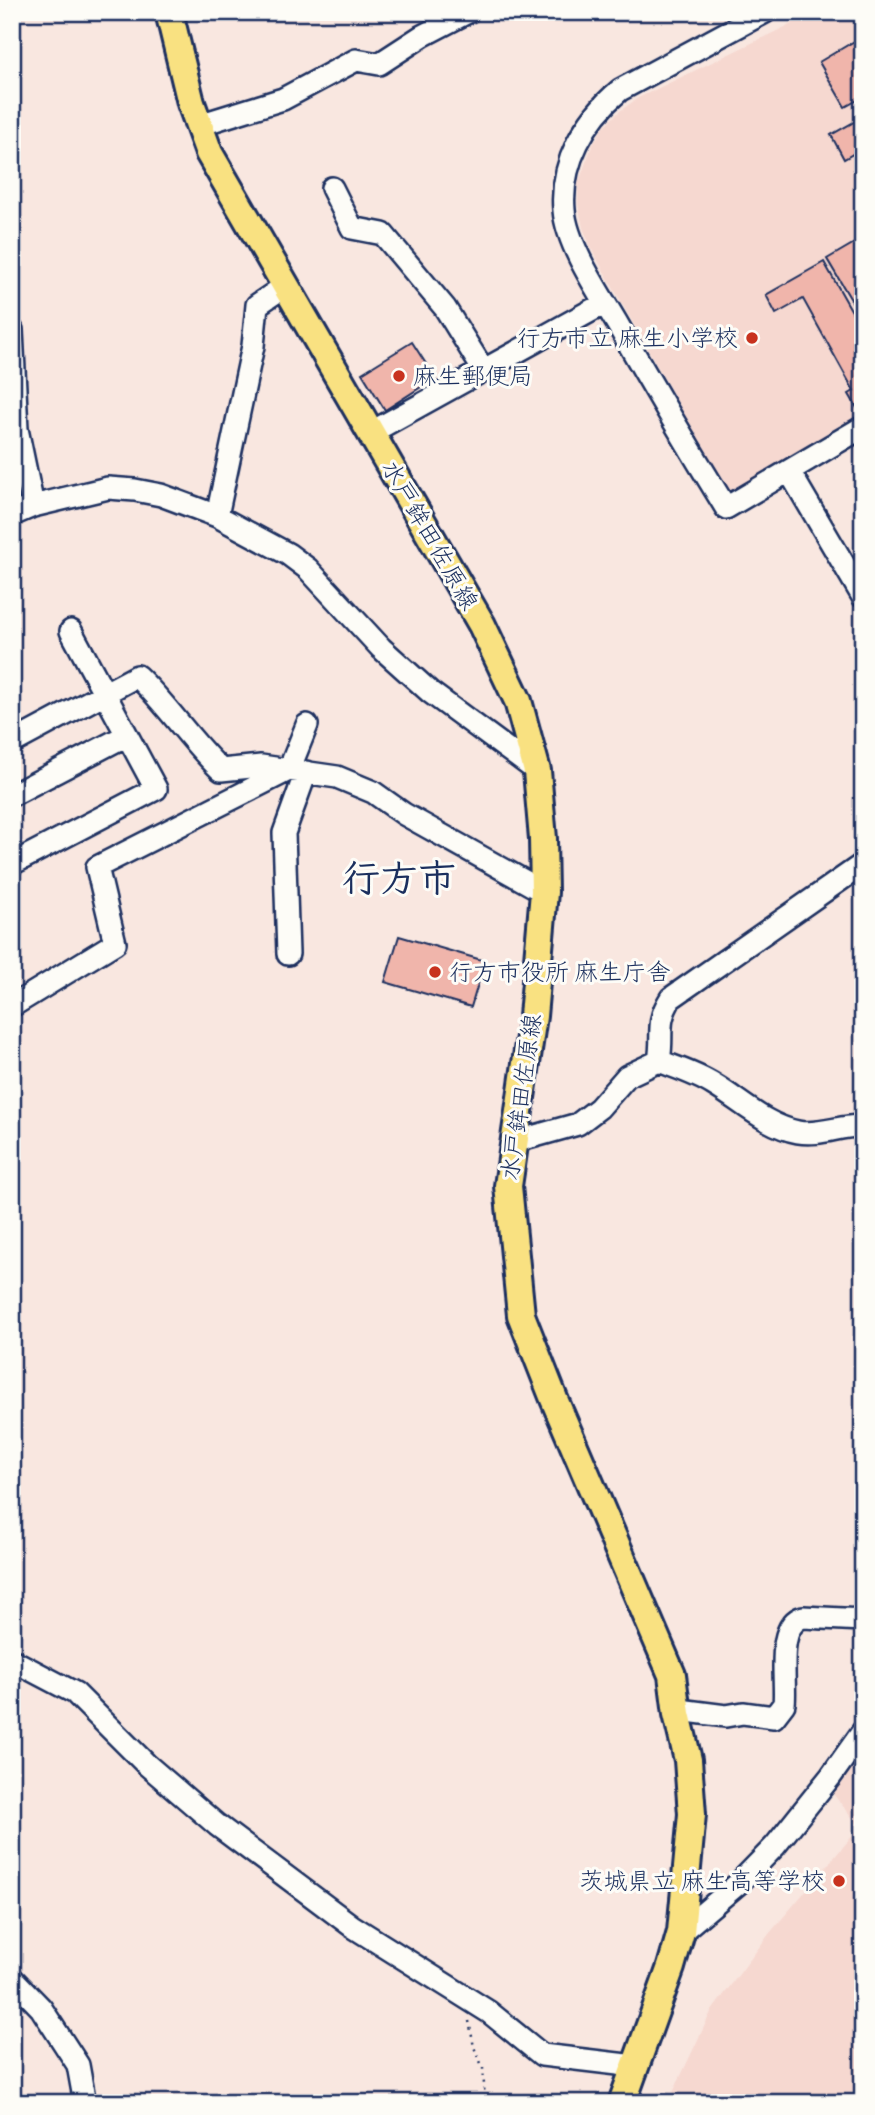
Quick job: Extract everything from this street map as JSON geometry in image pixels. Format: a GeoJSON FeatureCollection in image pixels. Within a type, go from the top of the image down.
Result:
{"type":"FeatureCollection","features":[{"type":"Feature","properties":{"kind":"main road","name":"水戸鉾田佐原線"},"geometry":{"type":"LineString","coordinates":[[169,12],[191,103],[209,153],[482,625],[518,701],[537,771],[544,892],[533,1016],[508,1185],[521,1315],[559,1412],[672,1675],[677,1714],[688,1759],[692,1814],[681,1932],[622,2103]]}},
{"type":"Feature","properties":{"kind":"street"},"geometry":{"type":"LineString","coordinates":[[199,125],[283,99],[356,60],[379,64],[422,36],[468,12]]}},
{"type":"Feature","properties":{"kind":"street"},"geometry":{"type":"LineString","coordinates":[[765,12],[620,90],[601,106],[576,144],[565,180],[564,213],[582,262],[726,508],[863,428]]}},
{"type":"Feature","properties":{"kind":"street"},"geometry":{"type":"LineString","coordinates":[[332,188],[352,228],[383,234],[445,308],[484,371]]}},
{"type":"Feature","properties":{"kind":"street"},"geometry":{"type":"LineString","coordinates":[[217,516],[253,346],[257,306],[285,286]]}},
{"type":"Feature","properties":{"kind":"street"},"geometry":{"type":"LineString","coordinates":[[370,433],[605,303]]}},
{"type":"Feature","properties":{"kind":"street"},"geometry":{"type":"LineString","coordinates":[[12,330],[17,429],[33,506]]}},
{"type":"Feature","properties":{"kind":"street"},"geometry":{"type":"LineString","coordinates":[[789,471],[863,597]]}},
{"type":"Feature","properties":{"kind":"street"},"geometry":{"type":"LineString","coordinates":[[12,514],[33,506],[108,488],[161,495],[217,516],[288,554],[308,569],[381,648],[430,692],[537,771]]}},
{"type":"Feature","properties":{"kind":"street"},"geometry":{"type":"LineString","coordinates":[[12,864],[156,789],[71,631]]}},
{"type":"Feature","properties":{"kind":"street"},"geometry":{"type":"LineString","coordinates":[[12,743],[137,676],[154,691],[203,754],[221,770],[261,766],[337,777],[373,792],[404,814],[544,892]]}},
{"type":"Feature","properties":{"kind":"street"},"geometry":{"type":"LineString","coordinates":[[288,954],[285,833],[307,725]]}},
{"type":"Feature","properties":{"kind":"street"},"geometry":{"type":"LineString","coordinates":[[12,795],[127,735]]}},
{"type":"Feature","properties":{"kind":"street"},"geometry":{"type":"LineString","coordinates":[[12,1006],[114,943],[97,867],[297,771]]}},
{"type":"Feature","properties":{"kind":"street"},"geometry":{"type":"LineString","coordinates":[[659,1061],[660,1026],[663,1011],[671,998],[863,864]]}},
{"type":"Feature","properties":{"kind":"street"},"geometry":{"type":"LineString","coordinates":[[514,1142],[578,1124],[599,1108],[627,1076],[659,1061],[710,1083],[766,1120],[799,1132],[816,1133],[863,1126]]}},
{"type":"Feature","properties":{"kind":"street"},"geometry":{"type":"LineString","coordinates":[[677,1714],[687,1711],[726,1716],[743,1713],[774,1717],[785,1704],[785,1639],[790,1625],[803,1617],[863,1620]]}},
{"type":"Feature","properties":{"kind":"street"},"geometry":{"type":"LineString","coordinates":[[12,1660],[75,1693],[146,1765],[217,1825],[352,1926],[489,2012],[542,2055],[635,2066]]}},
{"type":"Feature","properties":{"kind":"street"},"geometry":{"type":"LineString","coordinates":[[681,1932],[739,1883],[775,1846],[863,1731]]}},
{"type":"Feature","properties":{"kind":"street"},"geometry":{"type":"LineString","coordinates":[[12,1978],[41,2008],[78,2064],[84,2098],[82,2103]]}},
{"type":"Feature","properties":{"kind":"path"},"geometry":{"type":"LineString","coordinates":[[461,1994],[474,2046],[483,2068],[485,2103]]}},
{"type":"Feature","properties":{"kind":"shaded area","name":"行方市立 麻生小学校"},"geometry":{"type":"Polygon","coordinates":[[[816,12],[863,12],[863,425],[732,499],[593,252],[583,228],[578,205],[578,184],[592,146],[604,126],[620,111],[638,98],[816,12]]]}},
{"type":"Feature","properties":{"kind":"shaded area","name":"茨城県立 麻生高等学校"},"geometry":{"type":"Polygon","coordinates":[[[863,1749],[863,2103],[668,2103],[711,2012],[769,1934],[860,1827],[833,1794],[863,1749]]]}},
{"type":"Feature","properties":{"kind":"building"},"geometry":{"type":"Polygon","coordinates":[[[863,36],[863,97],[845,107],[819,62],[863,36]]]}},
{"type":"Feature","properties":{"kind":"building"},"geometry":{"type":"Polygon","coordinates":[[[863,117],[863,148],[844,159],[831,135],[863,117]]]}},
{"type":"Feature","properties":{"kind":"building"},"geometry":{"type":"Polygon","coordinates":[[[863,238],[863,320],[827,259],[863,238]]]}},
{"type":"Feature","properties":{"kind":"building"},"geometry":{"type":"Polygon","coordinates":[[[824,262],[863,331],[863,411],[860,413],[849,394],[854,391],[803,299],[776,314],[766,295],[824,262]]]}},
{"type":"Feature","properties":{"kind":"building"},"geometry":{"type":"Polygon","coordinates":[[[412,342],[435,378],[385,410],[362,373],[412,342]]]}},
{"type":"Feature","properties":{"kind":"building","name":"行方市役所 麻生庁舎"},"geometry":{"type":"Polygon","coordinates":[[[399,936],[485,961],[471,1007],[385,982],[399,936]]]}},
{"type":"Feature","properties":{"kind":"place","name":"行方市立 麻生小学校"},"geometry":{"type":"Point","coordinates":[752,338]}},
{"type":"Feature","properties":{"kind":"place","name":"麻生郵便局"},"geometry":{"type":"Point","coordinates":[399,376]}},
{"type":"Feature","properties":{"kind":"place","name":"行方市役所 麻生庁舎"},"geometry":{"type":"Point","coordinates":[435,972]}},
{"type":"Feature","properties":{"kind":"place","name":"茨城県立 麻生高等学校"},"geometry":{"type":"Point","coordinates":[839,1881]}},
{"type":"Feature","properties":{"kind":"district","name":"行方市"},"geometry":{"type":"Point","coordinates":[399,878]}}]}
